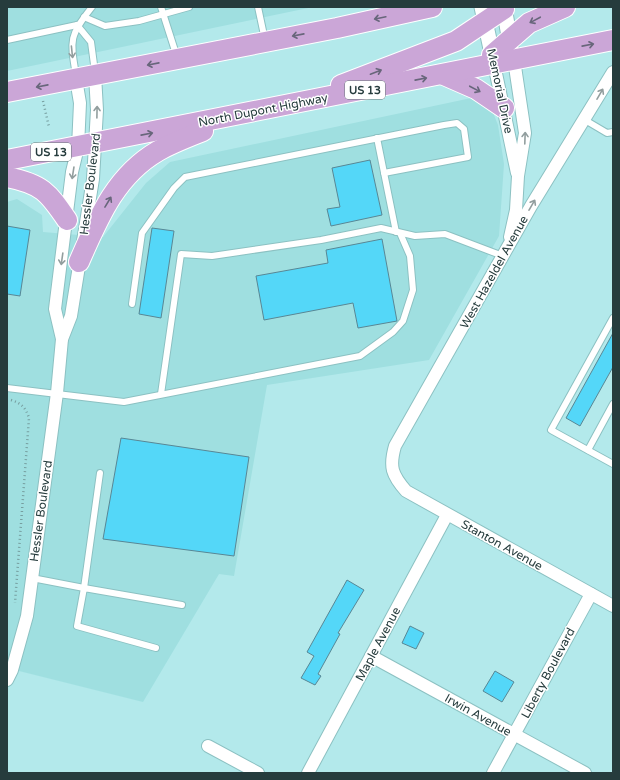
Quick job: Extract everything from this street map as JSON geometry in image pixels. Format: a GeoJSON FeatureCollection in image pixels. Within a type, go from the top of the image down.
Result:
{"type":"FeatureCollection","features":[{"type":"Feature","properties":{"kind":"highway"},"geometry":{"type":"LineString","coordinates":[[7,92],[432,7]]}},
{"type":"Feature","properties":{"kind":"highway"},"geometry":{"type":"LineString","coordinates":[[493,60],[510,39],[533,21],[564,7]]}},
{"type":"Feature","properties":{"kind":"highway"},"geometry":{"type":"LineString","coordinates":[[287,106],[456,41],[483,15],[504,8]]}},
{"type":"Feature","properties":{"kind":"highway","name":"North Dupont Highway"},"geometry":{"type":"LineString","coordinates":[[7,160],[444,74],[493,60],[514,60],[613,40]]}},
{"type":"Feature","properties":{"kind":"highway"},"geometry":{"type":"LineString","coordinates":[[444,74],[476,89],[504,108]]}},
{"type":"Feature","properties":{"kind":"highway"},"geometry":{"type":"LineString","coordinates":[[79,262],[109,199],[129,173],[158,151],[236,116]]}},
{"type":"Feature","properties":{"kind":"highway"},"geometry":{"type":"LineString","coordinates":[[7,177],[32,183],[45,191],[67,220]]}},
{"type":"Feature","properties":{"kind":"street","name":"Memorial Drive"},"geometry":{"type":"LineString","coordinates":[[504,8],[514,60],[525,133],[518,176],[516,210],[505,254]]}},
{"type":"Feature","properties":{"kind":"street","name":"Memorial Drive"},"geometry":{"type":"LineString","coordinates":[[483,15],[518,176]]}},
{"type":"Feature","properties":{"kind":"street","name":"West Hazeldel Avenue"},"geometry":{"type":"LineString","coordinates":[[395,479],[390,461],[395,446],[531,206],[613,72]]}},
{"type":"Feature","properties":{"kind":"street","name":"Hessler Boulevard"},"geometry":{"type":"LineString","coordinates":[[62,339],[55,309],[72,172],[87,145],[97,110],[86,77]]}},
{"type":"Feature","properties":{"kind":"street","name":"Hessler Boulevard"},"geometry":{"type":"LineString","coordinates":[[7,680],[12,670],[27,616],[57,393],[62,339],[71,316],[93,179],[80,103],[86,77]]}},
{"type":"Feature","properties":{"kind":"street","name":"Stanton Avenue"},"geometry":{"type":"LineString","coordinates":[[395,479],[406,491],[613,606]]}},
{"type":"Feature","properties":{"kind":"street","name":"Maple Avenue"},"geometry":{"type":"LineString","coordinates":[[308,773],[447,514]]}},
{"type":"Feature","properties":{"kind":"street","name":"Liberty Boulevard"},"geometry":{"type":"LineString","coordinates":[[494,773],[591,594]]}},
{"type":"Feature","properties":{"kind":"street","name":"Irwin Avenue"},"geometry":{"type":"LineString","coordinates":[[371,656],[586,773]]}},
{"type":"Feature","properties":{"kind":"street"},"geometry":{"type":"LineString","coordinates":[[208,746],[258,773]]}},
{"type":"Feature","properties":{"kind":"lane"},"geometry":{"type":"LineString","coordinates":[[86,77],[70,46],[77,25],[92,7]]}},
{"type":"Feature","properties":{"kind":"lane"},"geometry":{"type":"LineString","coordinates":[[161,7],[177,59]]}},
{"type":"Feature","properties":{"kind":"lane"},"geometry":{"type":"LineString","coordinates":[[84,17],[104,26],[139,20],[188,7]]}},
{"type":"Feature","properties":{"kind":"lane"},"geometry":{"type":"LineString","coordinates":[[258,7],[265,41]]}},
{"type":"Feature","properties":{"kind":"lane"},"geometry":{"type":"LineString","coordinates":[[7,40],[77,25]]}},
{"type":"Feature","properties":{"kind":"lane"},"geometry":{"type":"LineString","coordinates":[[77,25],[91,42],[86,77]]}},
{"type":"Feature","properties":{"kind":"lane"},"geometry":{"type":"LineString","coordinates":[[585,120],[607,133],[613,132]]}},
{"type":"Feature","properties":{"kind":"lane"},"geometry":{"type":"LineString","coordinates":[[132,304],[142,233],[174,188],[185,177],[457,123],[464,129],[468,157],[384,173]]}},
{"type":"Feature","properties":{"kind":"lane"},"geometry":{"type":"LineString","coordinates":[[7,388],[124,402],[360,356],[393,332],[403,321],[413,290],[410,256],[398,233],[377,138]]}},
{"type":"Feature","properties":{"kind":"lane"},"geometry":{"type":"LineString","coordinates":[[161,394],[181,254],[212,256],[321,240],[381,228],[415,236],[445,234],[505,254]]}},
{"type":"Feature","properties":{"kind":"lane"},"geometry":{"type":"LineString","coordinates":[[613,318],[551,430],[613,464]]}},
{"type":"Feature","properties":{"kind":"lane"},"geometry":{"type":"LineString","coordinates":[[588,450],[613,404]]}},
{"type":"Feature","properties":{"kind":"lane"},"geometry":{"type":"LineString","coordinates":[[100,473],[84,588],[77,626],[156,648]]}},
{"type":"Feature","properties":{"kind":"lane"},"geometry":{"type":"LineString","coordinates":[[32,578],[182,605]]}},
{"type":"Feature","properties":{"kind":"path"},"geometry":{"type":"LineString","coordinates":[[43,100],[49,127]]}},
{"type":"Feature","properties":{"kind":"path"},"geometry":{"type":"LineString","coordinates":[[7,398],[18,402],[26,409],[29,418],[14,593],[15,609]]}},
{"type":"Feature","properties":{"kind":"shaded area"},"geometry":{"type":"Polygon","coordinates":[[[7,7],[313,7],[7,71],[7,7]]]}},
{"type":"Feature","properties":{"kind":"shaded area"},"geometry":{"type":"Polygon","coordinates":[[[476,97],[492,110],[498,125],[504,164],[499,236],[429,360],[267,385],[234,576],[219,574],[143,702],[7,668],[7,202],[17,199],[42,215],[43,232],[103,237],[146,183],[170,162],[476,97]]]}},
{"type":"Feature","properties":{"kind":"building"},"geometry":{"type":"Polygon","coordinates":[[[370,160],[382,215],[331,226],[327,209],[340,207],[332,168],[370,160]]]}},
{"type":"Feature","properties":{"kind":"building"},"geometry":{"type":"Polygon","coordinates":[[[7,226],[30,230],[20,296],[7,294],[7,226]]]}},
{"type":"Feature","properties":{"kind":"building"},"geometry":{"type":"Polygon","coordinates":[[[152,228],[174,231],[161,318],[139,314],[152,228]]]}},
{"type":"Feature","properties":{"kind":"building"},"geometry":{"type":"Polygon","coordinates":[[[382,239],[397,321],[358,328],[353,303],[264,320],[256,276],[328,263],[326,250],[382,239]]]}},
{"type":"Feature","properties":{"kind":"building"},"geometry":{"type":"Polygon","coordinates":[[[613,333],[613,367],[580,426],[566,418],[613,333]]]}},
{"type":"Feature","properties":{"kind":"building"},"geometry":{"type":"Polygon","coordinates":[[[121,438],[249,457],[234,556],[103,539],[121,438]]]}},
{"type":"Feature","properties":{"kind":"building"},"geometry":{"type":"Polygon","coordinates":[[[347,580],[364,590],[338,633],[340,634],[318,674],[321,676],[315,685],[301,678],[314,656],[307,652],[347,580]]]}},
{"type":"Feature","properties":{"kind":"building"},"geometry":{"type":"Polygon","coordinates":[[[410,626],[424,633],[416,649],[402,643],[410,626]]]}},
{"type":"Feature","properties":{"kind":"building"},"geometry":{"type":"Polygon","coordinates":[[[495,671],[514,682],[502,702],[483,691],[495,671]]]}}]}
